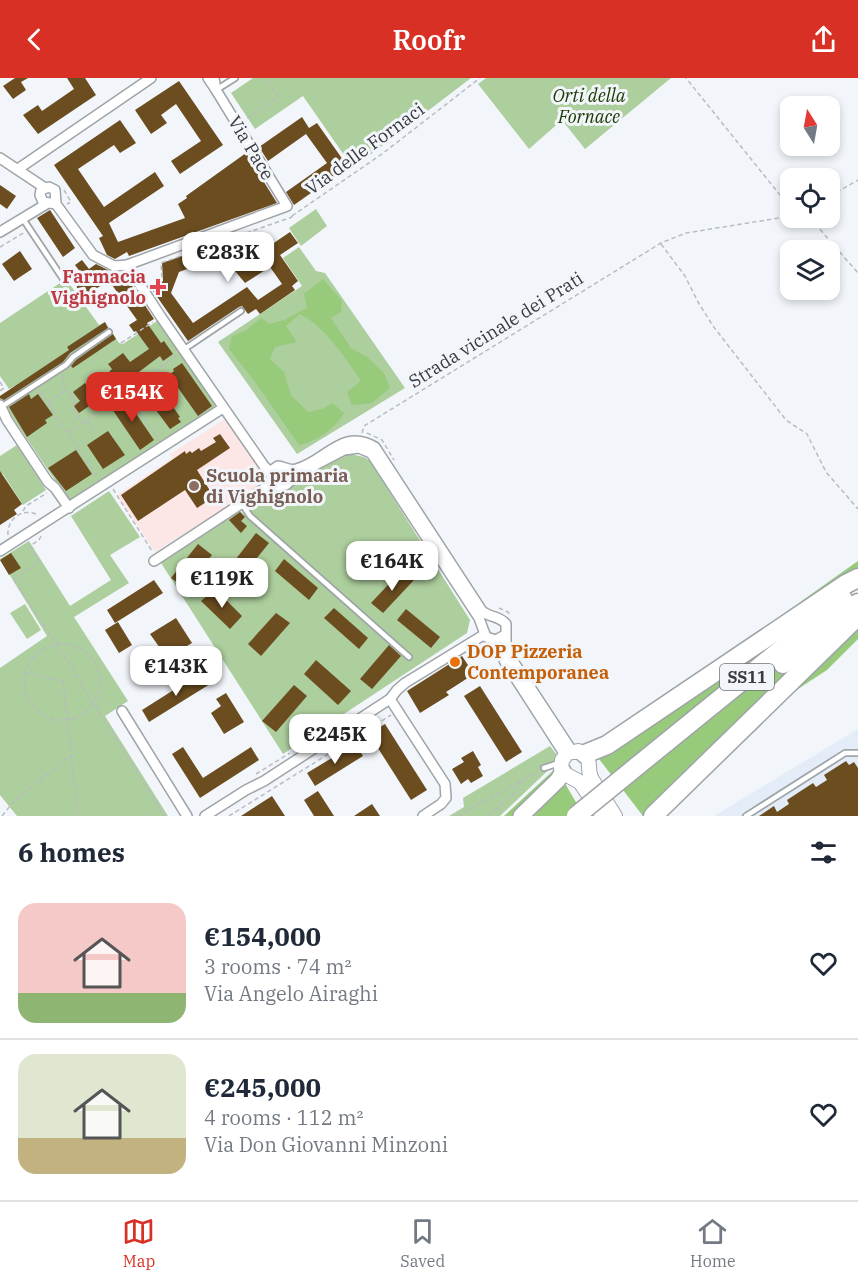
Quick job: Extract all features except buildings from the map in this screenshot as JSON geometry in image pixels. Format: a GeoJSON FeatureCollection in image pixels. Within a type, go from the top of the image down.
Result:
{"type":"FeatureCollection","features":[{"type":"Feature","properties":{"kind":"highway"},"geometry":{"type":"LineString","coordinates":[[569,759],[607,744],[858,578]]}},
{"type":"Feature","properties":{"kind":"highway","name":"SS11"},"geometry":{"type":"LineString","coordinates":[[594,816],[640,772],[858,586]]}},
{"type":"Feature","properties":{"kind":"highway","name":"SS11"},"geometry":{"type":"LineString","coordinates":[[576,816],[640,772],[858,603]]}},
{"type":"Feature","properties":{"kind":"highway"},"geometry":{"type":"LineString","coordinates":[[653,816],[858,616]]}},
{"type":"Feature","properties":{"kind":"main road"},"geometry":{"type":"LineString","coordinates":[[521,816],[558,780],[569,759]]}},
{"type":"Feature","properties":{"kind":"main road"},"geometry":{"type":"LineString","coordinates":[[569,759],[567,776],[583,785],[603,816]]}},
{"type":"Feature","properties":{"kind":"main road"},"geometry":{"type":"LineString","coordinates":[[569,759],[590,762],[589,774],[615,816]]}},
{"type":"Feature","properties":{"kind":"street"},"geometry":{"type":"LineString","coordinates":[[18,169],[151,78]]}},
{"type":"Feature","properties":{"kind":"street","name":"Via Pace"},"geometry":{"type":"LineString","coordinates":[[208,78],[287,206]]}},
{"type":"Feature","properties":{"kind":"street","name":"Via Pace"},"geometry":{"type":"LineString","coordinates":[[214,78],[216,90]]}},
{"type":"Feature","properties":{"kind":"street"},"geometry":{"type":"LineString","coordinates":[[0,158],[35,181],[93,255],[114,266],[127,265],[287,206]]}},
{"type":"Feature","properties":{"kind":"street"},"geometry":{"type":"LineString","coordinates":[[2,228],[49,200]]}},
{"type":"Feature","properties":{"kind":"street"},"geometry":{"type":"LineString","coordinates":[[127,265],[160,317],[271,477],[282,486],[344,450],[358,448],[373,450]]}},
{"type":"Feature","properties":{"kind":"street"},"geometry":{"type":"LineString","coordinates":[[1,406],[7,420],[42,473],[69,508]]}},
{"type":"Feature","properties":{"kind":"street"},"geometry":{"type":"LineString","coordinates":[[0,551],[223,408]]}},
{"type":"Feature","properties":{"kind":"street"},"geometry":{"type":"LineString","coordinates":[[156,560],[242,504],[271,477],[278,466],[287,470],[303,467],[359,435],[373,450],[482,611],[494,613],[504,621],[507,627],[505,635],[511,658],[569,759]]}},
{"type":"Feature","properties":{"kind":"street"},"geometry":{"type":"LineString","coordinates":[[373,450],[488,638],[496,640],[505,635]]}},
{"type":"Feature","properties":{"kind":"street"},"geometry":{"type":"LineString","coordinates":[[287,470],[290,474],[289,480]]}},
{"type":"Feature","properties":{"kind":"street"},"geometry":{"type":"LineString","coordinates":[[205,816],[264,781],[390,699],[405,683],[484,630],[487,620],[494,613]]}},
{"type":"Feature","properties":{"kind":"street"},"geometry":{"type":"LineString","coordinates":[[496,640],[505,662],[569,759]]}},
{"type":"Feature","properties":{"kind":"street"},"geometry":{"type":"LineString","coordinates":[[390,699],[446,784],[446,798],[423,816]]}},
{"type":"Feature","properties":{"kind":"street"},"geometry":{"type":"LineString","coordinates":[[122,711],[187,816]]}},
{"type":"Feature","properties":{"kind":"lane"},"geometry":{"type":"LineString","coordinates":[[216,90],[235,78]]}},
{"type":"Feature","properties":{"kind":"lane"},"geometry":{"type":"LineString","coordinates":[[22,218],[63,279]]}},
{"type":"Feature","properties":{"kind":"lane"},"geometry":{"type":"LineString","coordinates":[[183,350],[241,311]]}},
{"type":"Feature","properties":{"kind":"lane"},"geometry":{"type":"LineString","coordinates":[[1,406],[60,369],[109,332]]}},
{"type":"Feature","properties":{"kind":"lane"},"geometry":{"type":"LineString","coordinates":[[242,504],[250,516],[409,657]]}},
{"type":"Feature","properties":{"kind":"lane"},"geometry":{"type":"LineString","coordinates":[[746,816],[845,753],[858,753]]}},
{"type":"Feature","properties":{"kind":"lane"},"geometry":{"type":"LineString","coordinates":[[544,768],[569,759]]}},
{"type":"Feature","properties":{"kind":"path"},"geometry":{"type":"LineString","coordinates":[[247,118],[278,97],[266,78]]}},
{"type":"Feature","properties":{"kind":"path","name":"Via delle Fornaci"},"geometry":{"type":"LineString","coordinates":[[152,291],[162,278],[161,263],[292,217],[382,154],[480,78]]}},
{"type":"Feature","properties":{"kind":"path"},"geometry":{"type":"LineString","coordinates":[[686,78],[780,195]]}},
{"type":"Feature","properties":{"kind":"path"},"geometry":{"type":"LineString","coordinates":[[840,190],[858,180]]}},
{"type":"Feature","properties":{"kind":"path"},"geometry":{"type":"LineString","coordinates":[[49,200],[71,202],[61,186]]}},
{"type":"Feature","properties":{"kind":"path"},"geometry":{"type":"LineString","coordinates":[[287,206],[292,217]]}},
{"type":"Feature","properties":{"kind":"path","name":"Strada vicinale dei Prati"},"geometry":{"type":"LineString","coordinates":[[359,435],[364,426],[661,243],[686,233],[780,217]]}},
{"type":"Feature","properties":{"kind":"path"},"geometry":{"type":"LineString","coordinates":[[819,228],[858,273]]}},
{"type":"Feature","properties":{"kind":"path"},"geometry":{"type":"LineString","coordinates":[[661,243],[685,276],[713,326],[786,420],[807,435],[826,472],[858,509]]}},
{"type":"Feature","properties":{"kind":"path"},"geometry":{"type":"LineString","coordinates":[[121,343],[160,317]]}},
{"type":"Feature","properties":{"kind":"path"},"geometry":{"type":"LineString","coordinates":[[68,433],[183,350]]}},
{"type":"Feature","properties":{"kind":"path"},"geometry":{"type":"LineString","coordinates":[[60,369],[66,390],[75,403],[73,406],[83,423]]}},
{"type":"Feature","properties":{"kind":"path"},"geometry":{"type":"LineString","coordinates":[[0,382],[4,388],[0,391]]}},
{"type":"Feature","properties":{"kind":"path"},"geometry":{"type":"LineString","coordinates":[[36,385],[96,475],[104,475],[156,560]]}},
{"type":"Feature","properties":{"kind":"path"},"geometry":{"type":"LineString","coordinates":[[48,402],[66,390]]}},
{"type":"Feature","properties":{"kind":"path"},"geometry":{"type":"LineString","coordinates":[[125,392],[161,442]]}},
{"type":"Feature","properties":{"kind":"path"},"geometry":{"type":"LineString","coordinates":[[87,420],[95,432]]}},
{"type":"Feature","properties":{"kind":"path"},"geometry":{"type":"LineString","coordinates":[[359,435],[369,433],[382,440],[399,467]]}},
{"type":"Feature","properties":{"kind":"path"},"geometry":{"type":"LineString","coordinates":[[11,544],[8,537],[10,521],[26,506],[55,488]]}},
{"type":"Feature","properties":{"kind":"path"},"geometry":{"type":"LineString","coordinates":[[22,512],[36,514],[47,528],[39,540],[30,546],[40,562],[14,579],[57,643],[164,816]]}},
{"type":"Feature","properties":{"kind":"path"},"geometry":{"type":"LineString","coordinates":[[494,613],[502,609],[508,612],[512,619]]}},
{"type":"Feature","properties":{"kind":"path"},"geometry":{"type":"LineString","coordinates":[[57,643],[68,643],[88,653],[95,662],[100,683],[93,704],[78,717],[55,720],[44,716],[27,698],[23,686],[24,673],[28,662],[36,653],[57,643]]}},
{"type":"Feature","properties":{"kind":"path"},"geometry":{"type":"LineString","coordinates":[[24,673],[63,681],[78,816]]}},
{"type":"Feature","properties":{"kind":"path"},"geometry":{"type":"LineString","coordinates":[[2,816],[14,801],[71,755]]}},
{"type":"Feature","properties":{"kind":"path"},"geometry":{"type":"LineString","coordinates":[[458,816],[544,768]]}},
{"type":"Feature","properties":{"kind":"path"},"geometry":{"type":"LineString","coordinates":[[489,816],[513,794],[521,780]]}},
{"type":"Feature","properties":{"kind":"shaded area","name":"Scuola primaria di Vighignolo"},"geometry":{"type":"Polygon","coordinates":[[[225,419],[261,471],[263,484],[155,552],[117,495],[172,458],[170,454],[225,419]]]}},
{"type":"Feature","properties":{"kind":"shaded area"},"geometry":{"type":"Polygon","coordinates":[[[858,729],[858,816],[714,816],[858,729]]]}},
{"type":"Feature","properties":{"kind":"green space"},"geometry":{"type":"Polygon","coordinates":[[[253,78],[471,78],[353,168],[303,96],[255,129],[231,93],[253,78]]]}},
{"type":"Feature","properties":{"kind":"green space","name":"Orti della Fornace"},"geometry":{"type":"Polygon","coordinates":[[[486,78],[671,78],[585,149],[562,120],[529,149],[478,84],[486,78]]]}},
{"type":"Feature","properties":{"kind":"green space"},"geometry":{"type":"Polygon","coordinates":[[[316,209],[327,226],[301,246],[289,228],[316,209]]]}},
{"type":"Feature","properties":{"kind":"green space"},"geometry":{"type":"Polygon","coordinates":[[[299,247],[316,271],[325,273],[405,388],[297,454],[218,342],[302,286],[283,258],[299,247]]]}},
{"type":"Feature","properties":{"kind":"green space"},"geometry":{"type":"Polygon","coordinates":[[[66,279],[99,325],[105,322],[119,343],[123,344],[157,321],[215,404],[213,410],[69,501],[0,399],[0,396],[17,385],[9,389],[0,376],[0,323],[66,279]]]}},
{"type":"Feature","properties":{"kind":"green space"},"geometry":{"type":"Polygon","coordinates":[[[323,279],[342,301],[341,312],[331,318],[351,348],[367,357],[384,373],[390,388],[372,403],[352,405],[347,392],[361,381],[327,335],[300,314],[286,326],[297,342],[275,347],[270,359],[284,372],[291,395],[308,412],[322,409],[332,403],[344,413],[325,434],[299,445],[229,349],[232,336],[245,331],[261,318],[269,324],[284,320],[307,308],[304,294],[323,279]]]}},
{"type":"Feature","properties":{"kind":"green space"},"geometry":{"type":"Polygon","coordinates":[[[17,445],[46,490],[23,505],[3,474],[0,475],[0,456],[17,445]]]}},
{"type":"Feature","properties":{"kind":"green space"},"geometry":{"type":"Polygon","coordinates":[[[350,454],[370,461],[470,620],[467,633],[283,754],[161,563],[240,511],[248,518],[252,513],[250,507],[253,502],[272,490],[277,493],[287,492],[293,482],[341,455],[350,454]]]}},
{"type":"Feature","properties":{"kind":"green space"},"geometry":{"type":"Polygon","coordinates":[[[109,491],[140,537],[110,555],[129,583],[74,617],[128,701],[105,716],[168,816],[17,816],[0,795],[0,668],[47,636],[0,559],[29,541],[70,606],[111,580],[71,516],[109,491]]]}},
{"type":"Feature","properties":{"kind":"green space"},"geometry":{"type":"Polygon","coordinates":[[[858,561],[858,569],[650,709],[855,563],[858,561]]]}},
{"type":"Feature","properties":{"kind":"green space"},"geometry":{"type":"Polygon","coordinates":[[[829,603],[848,620],[647,816],[643,816],[599,759],[829,603]]]}},
{"type":"Feature","properties":{"kind":"green space"},"geometry":{"type":"Polygon","coordinates":[[[25,604],[41,630],[27,639],[10,613],[25,604]]]}},
{"type":"Feature","properties":{"kind":"green space"},"geometry":{"type":"Polygon","coordinates":[[[858,621],[858,639],[827,670],[795,691],[795,684],[858,621]]]}},
{"type":"Feature","properties":{"kind":"green space"},"geometry":{"type":"Polygon","coordinates":[[[550,746],[560,759],[500,816],[449,816],[464,807],[463,798],[550,746]]]}},
{"type":"Feature","properties":{"kind":"green space"},"geometry":{"type":"Polygon","coordinates":[[[556,768],[584,816],[504,816],[556,768]]]}},
{"type":"Feature","properties":{"kind":"place","name":"Farmacia Vighignolo"},"geometry":{"type":"Point","coordinates":[158,287]}},
{"type":"Feature","properties":{"kind":"place","name":"Scuola primaria di Vighignolo"},"geometry":{"type":"Point","coordinates":[194,486]}},
{"type":"Feature","properties":{"kind":"place","name":"DOP Pizzeria Contemporanea"},"geometry":{"type":"Point","coordinates":[455,662]}}]}
